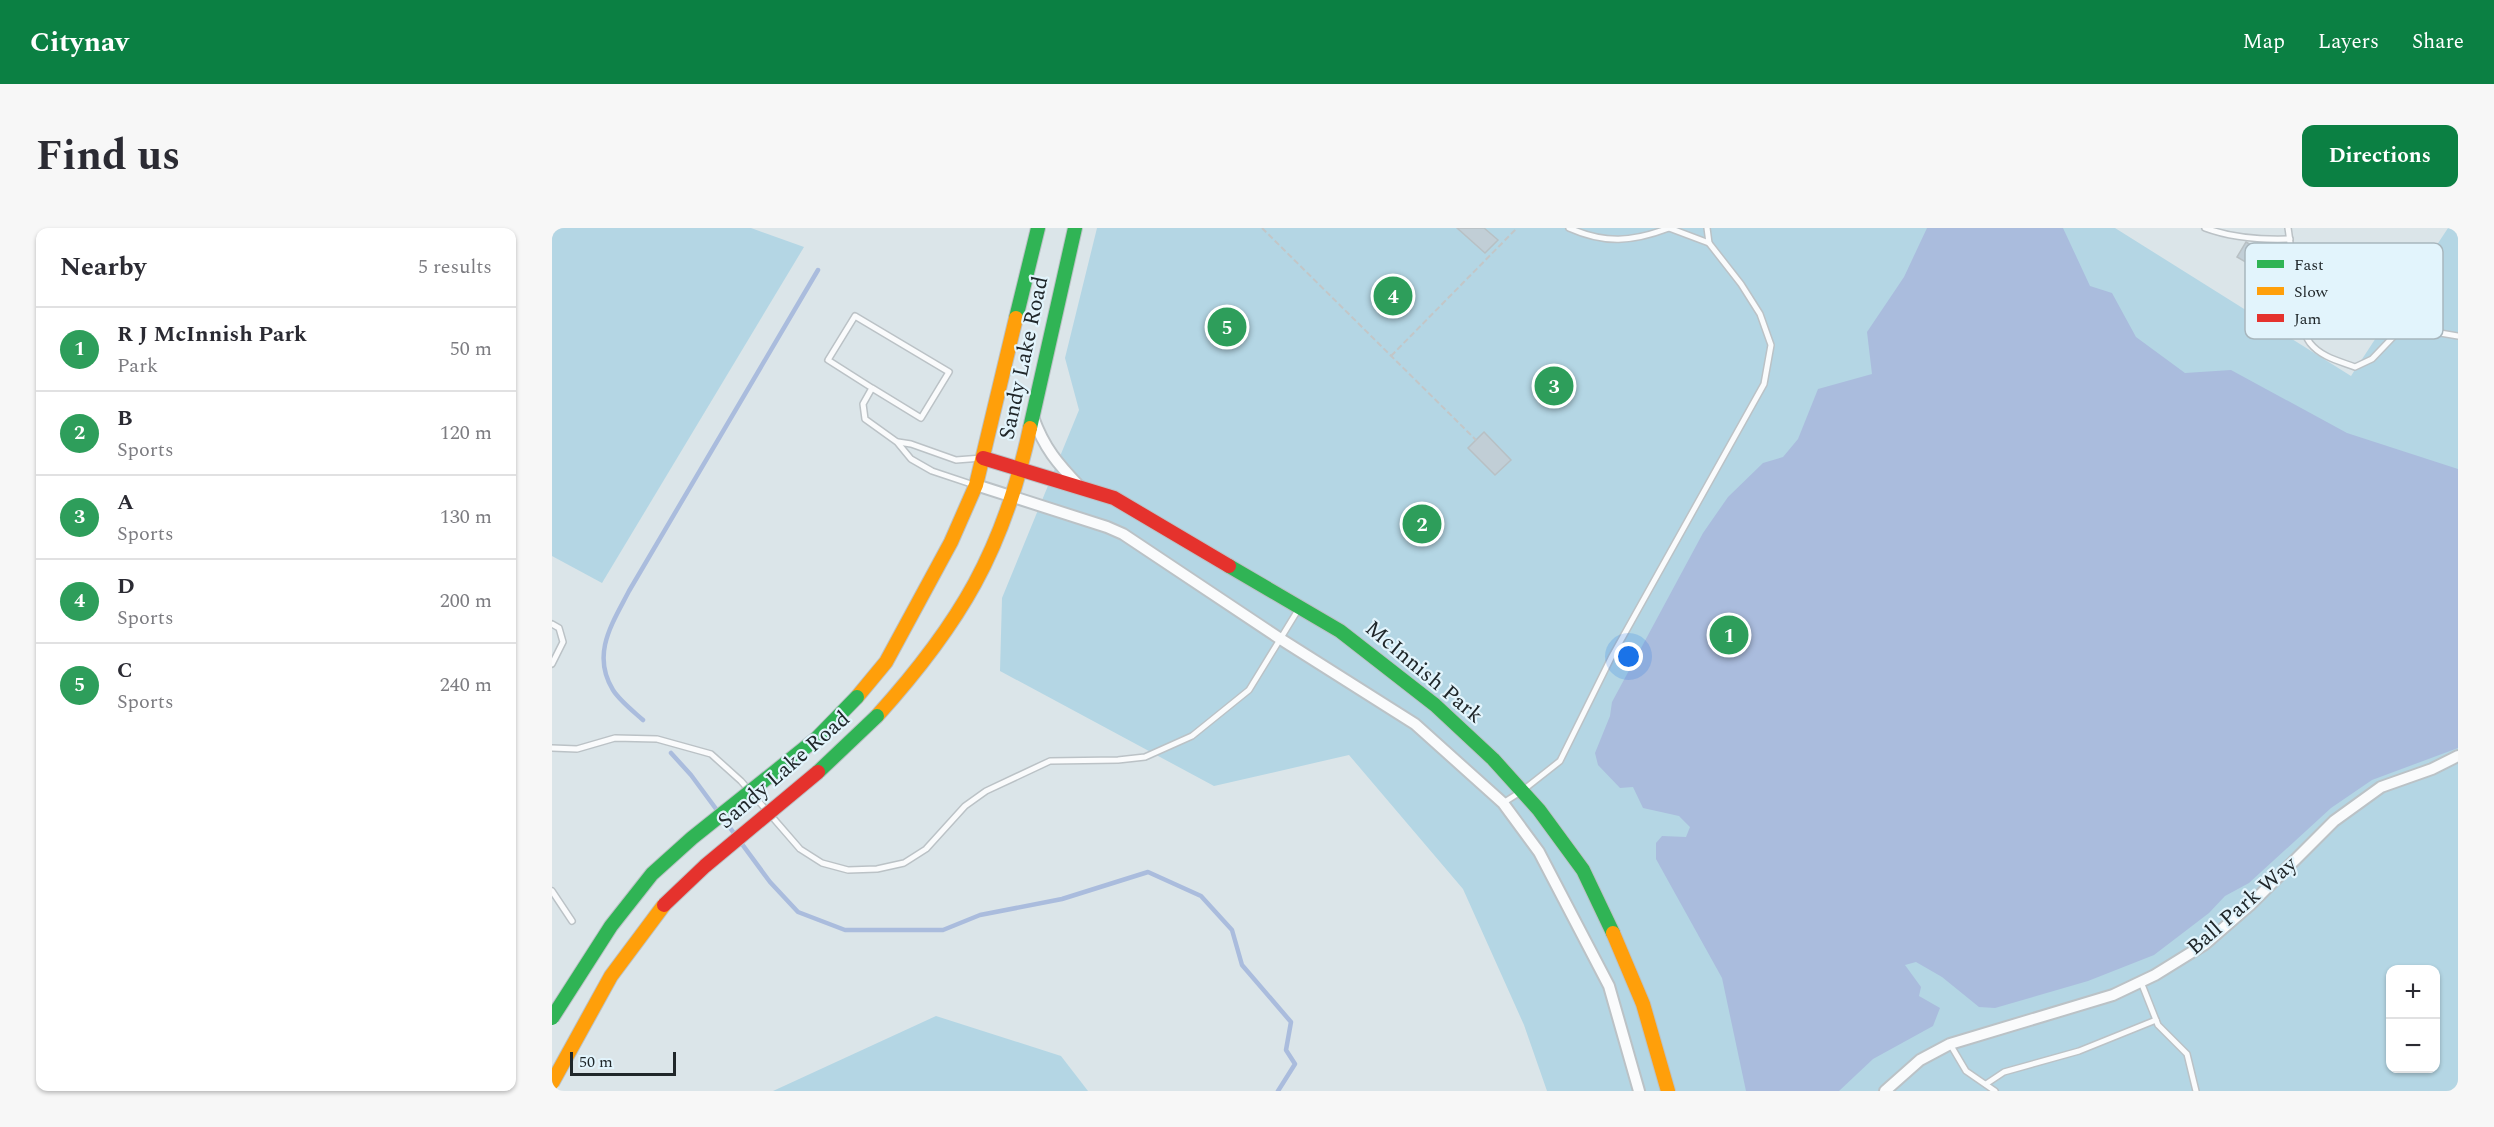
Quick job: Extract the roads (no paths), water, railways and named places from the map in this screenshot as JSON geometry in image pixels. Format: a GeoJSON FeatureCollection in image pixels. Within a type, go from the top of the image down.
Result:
{"type":"FeatureCollection","features":[{"type":"Feature","properties":{"kind":"main road","name":"Sandy Lake Road"},"geometry":{"type":"LineString","coordinates":[[552,1018],[611,926],[652,874],[692,838],[816,739],[857,697],[886,662],[951,542],[976,485],[1038,228]]}},
{"type":"Feature","properties":{"kind":"main road","name":"Sandy Lake Road"},"geometry":{"type":"LineString","coordinates":[[552,1083],[611,976],[662,907],[705,866],[832,761],[908,682],[954,622],[997,541],[1021,469],[1055,307],[1075,228]]}},
{"type":"Feature","properties":{"kind":"main road","name":"McInnish Park"},"geometry":{"type":"LineString","coordinates":[[984,458],[1114,498],[1340,631],[1435,705],[1493,759],[1522,791],[1539,810],[1583,870],[1616,939],[1643,1004],[1668,1091]]}},
{"type":"Feature","properties":{"kind":"street"},"geometry":{"type":"LineString","coordinates":[[1032,416],[1052,457],[1081,488]]}},
{"type":"Feature","properties":{"kind":"street","name":"McInnish Park"},"geometry":{"type":"LineString","coordinates":[[976,485],[1107,526],[1123,534],[1279,638],[1415,724],[1503,803],[1539,852],[1609,986],[1639,1091]]}},
{"type":"Feature","properties":{"kind":"street","name":"Ball Park Way"},"geometry":{"type":"LineString","coordinates":[[1885,1091],[1920,1060],[1950,1044],[2113,995],[2141,982],[2205,944],[2250,905],[2334,821],[2380,787],[2432,769],[2458,756]]}},
{"type":"Feature","properties":{"kind":"lane"},"geometry":{"type":"LineString","coordinates":[[1503,803],[1560,761],[1611,658],[1764,384],[1771,345],[1760,314],[1741,284],[1708,243],[1669,228],[1642,238],[1614,240],[1586,236],[1569,228]]}},
{"type":"Feature","properties":{"kind":"lane"},"geometry":{"type":"LineString","coordinates":[[1707,228],[1708,243]]}},
{"type":"Feature","properties":{"kind":"lane"},"geometry":{"type":"LineString","coordinates":[[2205,228],[2265,240],[2290,239]]}},
{"type":"Feature","properties":{"kind":"lane"},"geometry":{"type":"LineString","coordinates":[[2288,228],[2290,243]]}},
{"type":"Feature","properties":{"kind":"lane"},"geometry":{"type":"LineString","coordinates":[[855,316],[949,372],[921,418],[873,388],[828,360],[855,316]]}},
{"type":"Feature","properties":{"kind":"lane"},"geometry":{"type":"LineString","coordinates":[[2443,333],[2458,336]]}},
{"type":"Feature","properties":{"kind":"lane"},"geometry":{"type":"LineString","coordinates":[[2308,339],[2328,357],[2355,367],[2372,359],[2391,339]]}},
{"type":"Feature","properties":{"kind":"lane"},"geometry":{"type":"LineString","coordinates":[[873,388],[863,404],[862,415],[865,420],[897,442],[911,459],[921,465],[976,485]]}},
{"type":"Feature","properties":{"kind":"lane"},"geometry":{"type":"LineString","coordinates":[[897,442],[911,444],[956,460],[984,458]]}},
{"type":"Feature","properties":{"kind":"lane"},"geometry":{"type":"LineString","coordinates":[[552,748],[577,749],[615,738],[657,739],[711,754],[743,784],[800,849],[822,863],[848,870],[877,868],[904,862],[926,849],[965,806],[986,791],[1050,761],[1145,757],[1192,736],[1249,690],[1279,638],[1301,606]]}},
{"type":"Feature","properties":{"kind":"lane"},"geometry":{"type":"LineString","coordinates":[[552,624],[559,628],[563,642],[552,664]]}},
{"type":"Feature","properties":{"kind":"lane"},"geometry":{"type":"LineString","coordinates":[[552,891],[572,921]]}},
{"type":"Feature","properties":{"kind":"lane"},"geometry":{"type":"LineString","coordinates":[[2141,982],[2158,1025],[2187,1054],[2196,1091]]}},
{"type":"Feature","properties":{"kind":"lane"},"geometry":{"type":"LineString","coordinates":[[1986,1084],[2004,1072],[2079,1050],[2156,1020]]}},
{"type":"Feature","properties":{"kind":"lane"},"geometry":{"type":"LineString","coordinates":[[1950,1044],[1966,1071],[1995,1091]]}},
{"type":"Feature","properties":{"kind":"waterway"},"geometry":{"type":"LineString","coordinates":[[643,720],[619,698],[607,677],[604,664],[606,639],[629,591],[818,270]]}},
{"type":"Feature","properties":{"kind":"waterway"},"geometry":{"type":"LineString","coordinates":[[671,753],[691,775],[770,882],[798,912],[845,930],[943,930],[980,915],[1062,899],[1148,872],[1201,896],[1232,930],[1242,965],[1291,1022],[1286,1050],[1295,1064],[1278,1091]]}},
{"type":"Feature","properties":{"kind":"place","name":"D"},"geometry":{"type":"Point","coordinates":[1393,296]}},
{"type":"Feature","properties":{"kind":"place","name":"C"},"geometry":{"type":"Point","coordinates":[1227,327]}},
{"type":"Feature","properties":{"kind":"place","name":"A"},"geometry":{"type":"Point","coordinates":[1554,386]}},
{"type":"Feature","properties":{"kind":"place","name":"B"},"geometry":{"type":"Point","coordinates":[1422,524]}},
{"type":"Feature","properties":{"kind":"place","name":"R J McInnish Park"},"geometry":{"type":"Point","coordinates":[1729,635]}}]}
